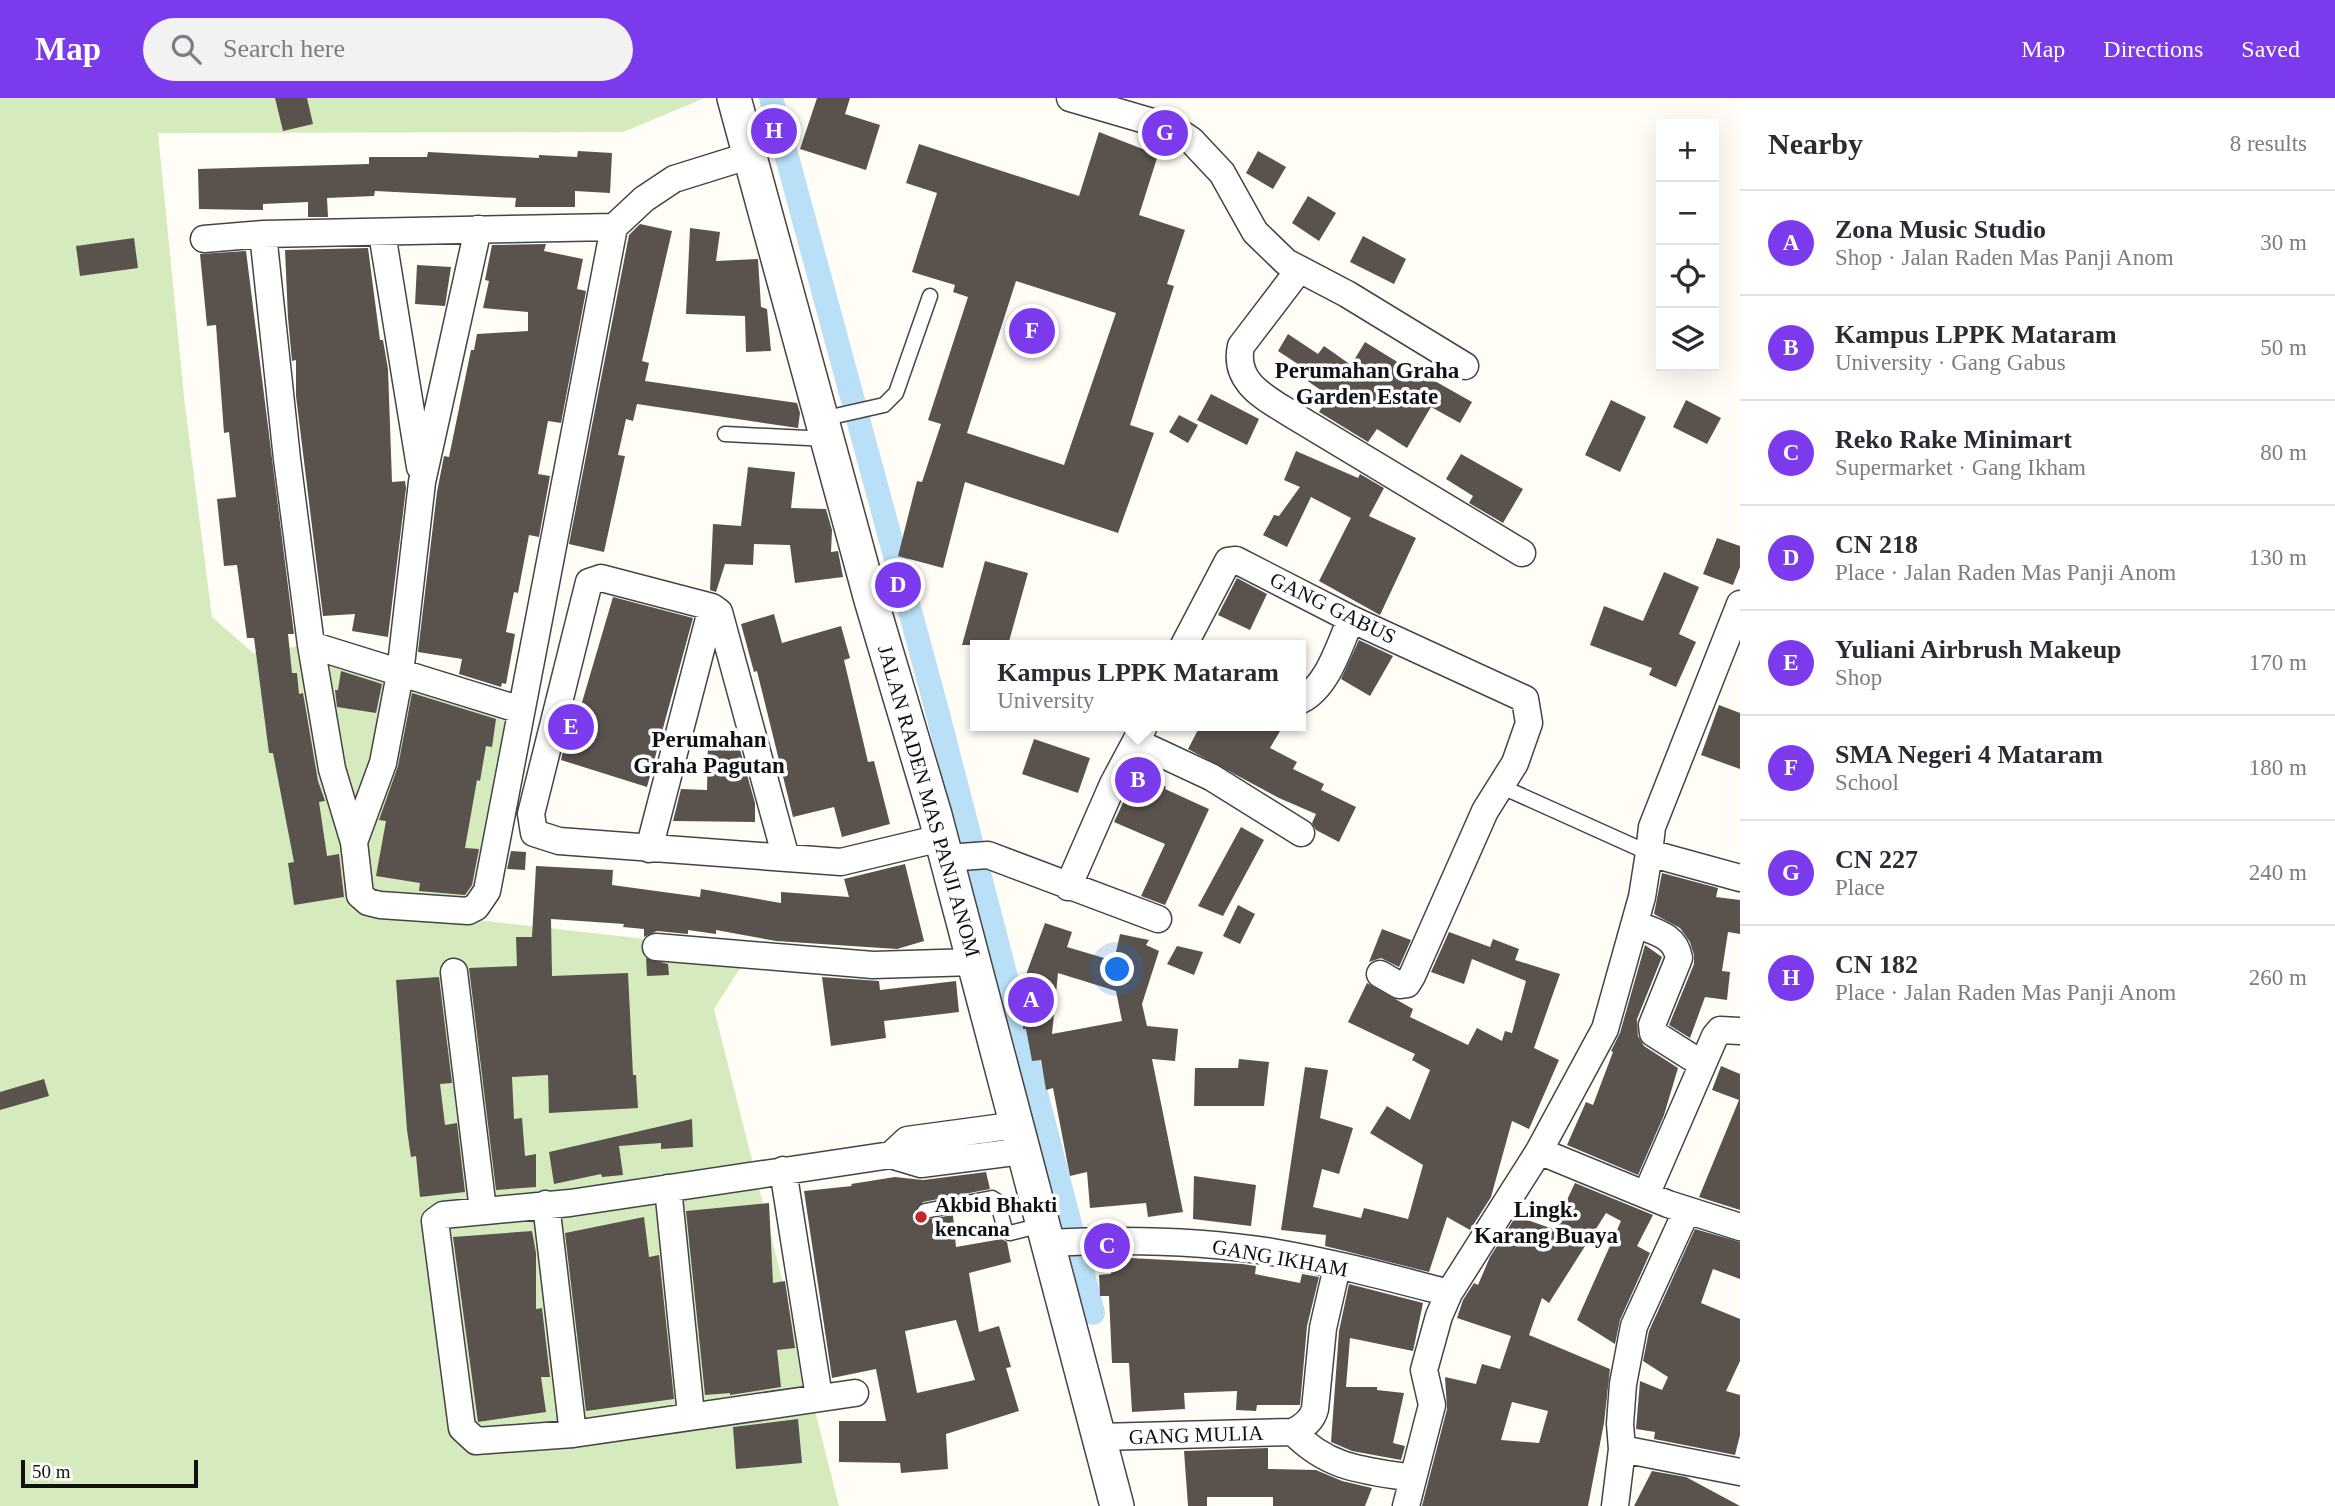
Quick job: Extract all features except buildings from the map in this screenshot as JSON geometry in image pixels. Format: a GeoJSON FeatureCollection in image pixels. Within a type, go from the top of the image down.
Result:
{"type":"FeatureCollection","features":[{"type":"Feature","properties":{"kind":"street","name":"JALAN RADEN MAS PANJI ANOM"},"geometry":{"type":"LineString","coordinates":[[734,98],[960,852],[975,962],[1021,1138],[1060,1238],[1099,1437],[1117,1506]]}},
{"type":"Feature","properties":{"kind":"street"},"geometry":{"type":"LineString","coordinates":[[1070,98],[1172,128],[1191,140],[1222,173],[1258,237],[1299,270],[1377,311],[1465,366]]}},
{"type":"Feature","properties":{"kind":"street"},"geometry":{"type":"LineString","coordinates":[[204,239],[263,234],[614,227],[674,179],[751,155]]}},
{"type":"Feature","properties":{"kind":"street"},"geometry":{"type":"LineString","coordinates":[[263,234],[311,645],[332,769],[354,842],[360,895],[368,902],[462,912],[476,906],[487,891],[614,227]]}},
{"type":"Feature","properties":{"kind":"street"},"geometry":{"type":"LineString","coordinates":[[354,842],[383,762],[400,674],[422,482],[478,229]]}},
{"type":"Feature","properties":{"kind":"street"},"geometry":{"type":"LineString","coordinates":[[382,233],[422,482]]}},
{"type":"Feature","properties":{"kind":"street"},"geometry":{"type":"LineString","coordinates":[[1299,270],[1241,346],[1239,356],[1243,377],[1280,407],[1522,553]]}},
{"type":"Feature","properties":{"kind":"street","name":"GANG GABUS"},"geometry":{"type":"LineString","coordinates":[[1187,640],[1230,560],[1240,561],[1351,619],[1525,699],[1529,723],[1515,763],[1500,786]]}},
{"type":"Feature","properties":{"kind":"street"},"geometry":{"type":"LineString","coordinates":[[786,858],[723,620],[712,607],[601,578],[589,582],[531,824],[534,833],[544,839],[649,849],[841,862],[960,852],[1158,919]]}},
{"type":"Feature","properties":{"kind":"street"},"geometry":{"type":"LineString","coordinates":[[1406,1506],[1432,1405],[1424,1370],[1438,1316],[1449,1293],[1539,1151],[1605,1029],[1635,924],[1650,853],[1652,827],[1740,604]]}},
{"type":"Feature","properties":{"kind":"street"},"geometry":{"type":"LineString","coordinates":[[649,849],[712,607]]}},
{"type":"Feature","properties":{"kind":"street"},"geometry":{"type":"LineString","coordinates":[[1306,697],[1324,678],[1351,619]]}},
{"type":"Feature","properties":{"kind":"street"},"geometry":{"type":"LineString","coordinates":[[311,645],[521,710]]}},
{"type":"Feature","properties":{"kind":"street"},"geometry":{"type":"LineString","coordinates":[[1068,887],[1113,784],[1140,734],[1170,756],[1210,777],[1301,833]]}},
{"type":"Feature","properties":{"kind":"street"},"geometry":{"type":"LineString","coordinates":[[1380,974],[1399,985],[1407,984],[1485,811],[1500,786]]}},
{"type":"Feature","properties":{"kind":"street"},"geometry":{"type":"LineString","coordinates":[[1650,853],[1740,878]]}},
{"type":"Feature","properties":{"kind":"street"},"geometry":{"type":"LineString","coordinates":[[1635,924],[1672,940],[1677,947],[1679,958],[1651,1025],[1653,1033],[1702,1063]]}},
{"type":"Feature","properties":{"kind":"street"},"geometry":{"type":"LineString","coordinates":[[656,947],[873,965],[975,962]]}},
{"type":"Feature","properties":{"kind":"street"},"geometry":{"type":"LineString","coordinates":[[454,972],[483,1210]]}},
{"type":"Feature","properties":{"kind":"street"},"geometry":{"type":"LineString","coordinates":[[1646,1195],[1702,1063],[1720,1030],[1740,1031]]}},
{"type":"Feature","properties":{"kind":"street"},"geometry":{"type":"LineString","coordinates":[[855,1393],[573,1434],[485,1441],[472,1439],[462,1428],[435,1222],[443,1215],[668,1188],[891,1155],[921,1164],[1021,1138]]}},
{"type":"Feature","properties":{"kind":"street"},"geometry":{"type":"LineString","coordinates":[[1539,1151],[1646,1195],[1740,1227]]}},
{"type":"Feature","properties":{"kind":"street"},"geometry":{"type":"LineString","coordinates":[[783,1170],[819,1397]]}},
{"type":"Feature","properties":{"kind":"street"},"geometry":{"type":"LineString","coordinates":[[668,1188],[691,1415]]}},
{"type":"Feature","properties":{"kind":"street"},"geometry":{"type":"LineString","coordinates":[[546,1204],[573,1434]]}},
{"type":"Feature","properties":{"kind":"street"},"geometry":{"type":"LineString","coordinates":[[1615,1506],[1622,1449],[1620,1424],[1623,1384],[1634,1326],[1687,1210]]}},
{"type":"Feature","properties":{"kind":"street","name":"GANG IKHAM"},"geometry":{"type":"LineString","coordinates":[[1060,1238],[1219,1245],[1273,1252],[1449,1293]]}},
{"type":"Feature","properties":{"kind":"street"},"geometry":{"type":"LineString","coordinates":[[1337,1267],[1323,1328],[1315,1409],[1307,1423],[1293,1432],[1311,1451],[1326,1460],[1347,1467],[1412,1478]]}},
{"type":"Feature","properties":{"kind":"street","name":"GANG MULIA"},"geometry":{"type":"LineString","coordinates":[[1099,1437],[1293,1432]]}},
{"type":"Feature","properties":{"kind":"street"},"geometry":{"type":"LineString","coordinates":[[1622,1449],[1740,1472]]}},
{"type":"Feature","properties":{"kind":"lane"},"geometry":{"type":"LineString","coordinates":[[724,434],[831,424],[884,404],[896,393],[930,296]]}},
{"type":"Feature","properties":{"kind":"lane"},"geometry":{"type":"LineString","coordinates":[[1500,786],[1650,853]]}},
{"type":"Feature","properties":{"kind":"lane"},"geometry":{"type":"LineString","coordinates":[[925,1211],[992,1198],[997,1201],[1005,1229],[1010,1233],[1060,1238]]}},
{"type":"Feature","properties":{"kind":"green space"},"geometry":{"type":"Polygon","coordinates":[[[0,98],[705,98],[623,132],[158,133],[185,406],[212,617],[253,653],[301,646],[513,721],[469,919],[751,951],[714,1009],[839,1506],[0,1506],[0,98]]]}},
{"type":"Feature","properties":{"kind":"waterway"},"geometry":{"type":"LineString","coordinates":[[771,98],[936,707],[1093,1313]]}},
{"type":"Feature","properties":{"kind":"place","name":"CN 182"},"geometry":{"type":"Point","coordinates":[774,131]}},
{"type":"Feature","properties":{"kind":"place","name":"CN 227"},"geometry":{"type":"Point","coordinates":[1165,133]}},
{"type":"Feature","properties":{"kind":"place","name":"SMA Negeri 4 Mataram"},"geometry":{"type":"Point","coordinates":[1032,331]}},
{"type":"Feature","properties":{"kind":"place","name":"CN 218"},"geometry":{"type":"Point","coordinates":[898,585]}},
{"type":"Feature","properties":{"kind":"place","name":"Yuliani Airbrush Makeup"},"geometry":{"type":"Point","coordinates":[571,727]}},
{"type":"Feature","properties":{"kind":"place","name":"Kampus LPPK Mataram"},"geometry":{"type":"Point","coordinates":[1138,780]}},
{"type":"Feature","properties":{"kind":"place","name":"Zona Music Studio"},"geometry":{"type":"Point","coordinates":[1031,1000]}},
{"type":"Feature","properties":{"kind":"place","name":"Akbid Bhakti kencana"},"geometry":{"type":"Point","coordinates":[921,1217]}},
{"type":"Feature","properties":{"kind":"place","name":"Reko Rake Minimart"},"geometry":{"type":"Point","coordinates":[1107,1246]}},
{"type":"Feature","properties":{"kind":"district","name":"Perumahan Graha Garden Estate"},"geometry":{"type":"Point","coordinates":[1367,383]}},
{"type":"Feature","properties":{"kind":"district","name":"Perumahan Graha Pagutan"},"geometry":{"type":"Point","coordinates":[709,752]}},
{"type":"Feature","properties":{"kind":"district","name":"Lingk. Karang Buaya"},"geometry":{"type":"Point","coordinates":[1546,1222]}}]}
